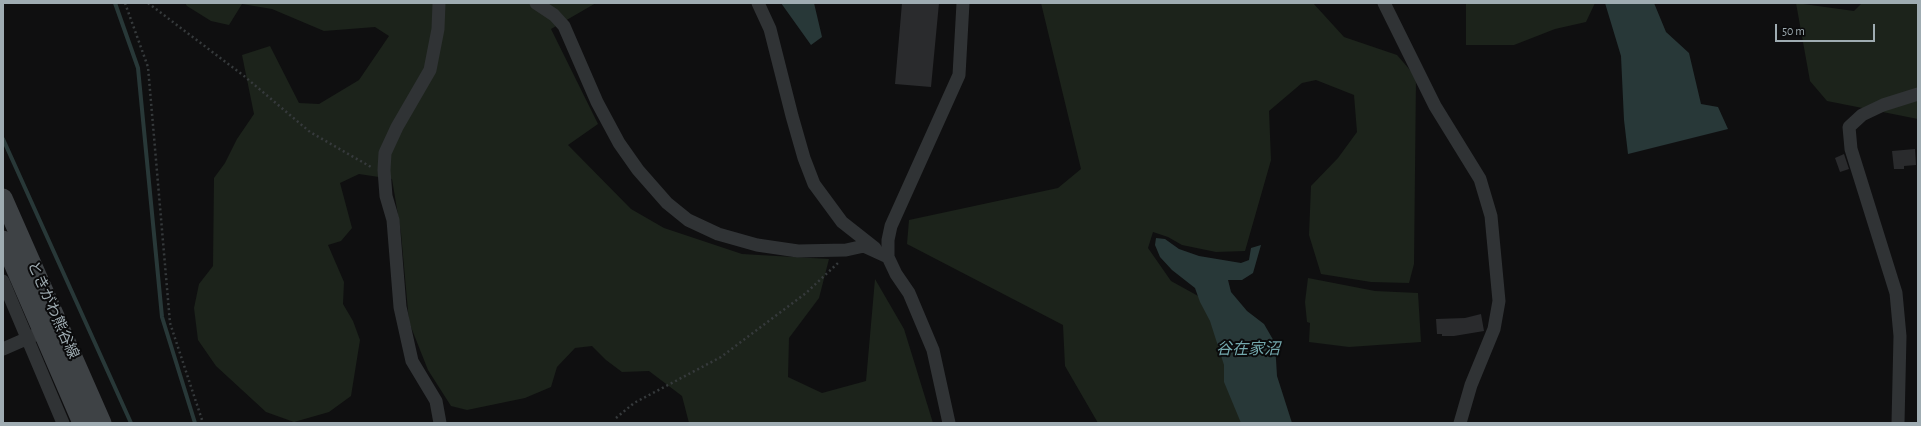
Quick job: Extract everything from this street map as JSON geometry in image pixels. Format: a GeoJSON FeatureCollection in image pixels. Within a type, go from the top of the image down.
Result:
{"type":"FeatureCollection","features":[{"type":"Feature","properties":{"kind":"main road","name":"ときがわ熊谷線"},"geometry":{"type":"LineString","coordinates":[[3,198],[102,423]]}},
{"type":"Feature","properties":{"kind":"main road","name":"ときがわ熊谷線"},"geometry":{"type":"LineString","coordinates":[[3,240],[36,334],[82,423]]}},
{"type":"Feature","properties":{"kind":"street"},"geometry":{"type":"LineString","coordinates":[[439,3],[438,29],[430,70],[397,127],[385,153],[384,174],[386,196],[393,220],[400,307],[412,361],[436,401],[440,423]]}},
{"type":"Feature","properties":{"kind":"street"},"geometry":{"type":"LineString","coordinates":[[536,3],[554,15],[564,26],[597,102],[619,142],[638,170],[666,203],[688,220],[718,234],[757,245],[798,252],[846,250],[864,246],[888,257]]}},
{"type":"Feature","properties":{"kind":"street"},"geometry":{"type":"LineString","coordinates":[[758,3],[770,29],[792,116],[814,184],[842,222],[888,257]]}},
{"type":"Feature","properties":{"kind":"street"},"geometry":{"type":"LineString","coordinates":[[949,423],[933,350],[909,293],[896,274],[888,257],[888,240],[891,226],[959,75],[963,3]]}},
{"type":"Feature","properties":{"kind":"street"},"geometry":{"type":"LineString","coordinates":[[1384,3],[1435,106],[1480,179],[1491,216],[1499,301],[1494,329],[1469,392],[1460,423]]}},
{"type":"Feature","properties":{"kind":"street"},"geometry":{"type":"LineString","coordinates":[[1898,423],[1900,336],[1896,293],[1851,149],[1849,127],[1862,115],[1883,104],[1918,94]]}},
{"type":"Feature","properties":{"kind":"street"},"geometry":{"type":"LineString","coordinates":[[3,281],[36,334],[63,423]]}},
{"type":"Feature","properties":{"kind":"street"},"geometry":{"type":"LineString","coordinates":[[3,349],[36,334]]}},
{"type":"Feature","properties":{"kind":"path"},"geometry":{"type":"LineString","coordinates":[[125,3],[148,67],[170,323],[203,423]]}},
{"type":"Feature","properties":{"kind":"path"},"geometry":{"type":"LineString","coordinates":[[148,3],[244,76],[310,132],[384,174]]}},
{"type":"Feature","properties":{"kind":"path"},"geometry":{"type":"LineString","coordinates":[[616,418],[634,403],[721,356],[806,293],[838,263],[846,250]]}},
{"type":"Feature","properties":{"kind":"shaded area"},"geometry":{"type":"Polygon","coordinates":[[[185,3],[596,3],[551,29],[598,124],[568,145],[631,209],[664,228],[742,254],[829,259],[819,298],[789,338],[788,377],[822,393],[866,381],[875,279],[904,329],[933,423],[689,423],[682,396],[649,371],[622,372],[606,360],[592,346],[575,348],[557,367],[551,387],[525,398],[467,410],[451,406],[428,370],[409,322],[401,233],[392,179],[359,174],[340,183],[352,228],[341,241],[328,245],[344,282],[343,304],[353,321],[360,340],[351,396],[329,412],[294,422],[266,412],[216,366],[198,340],[194,308],[199,284],[213,266],[214,178],[225,163],[237,139],[254,114],[242,55],[270,46],[299,103],[319,104],[359,80],[389,36],[375,27],[324,31],[272,9],[242,4],[229,25],[211,21],[187,6],[185,3]]]}},
{"type":"Feature","properties":{"kind":"shaded area"},"geometry":{"type":"Polygon","coordinates":[[[1041,3],[1313,3],[1344,37],[1397,55],[1416,77],[1414,264],[1409,283],[1371,282],[1321,274],[1309,235],[1311,186],[1338,158],[1357,132],[1354,95],[1316,80],[1302,83],[1269,111],[1271,160],[1245,251],[1216,252],[1182,245],[1168,237],[1153,232],[1148,248],[1171,281],[1200,297],[1216,323],[1243,423],[1098,423],[1065,366],[1063,325],[907,244],[909,220],[1058,188],[1081,169],[1041,3]]]}},
{"type":"Feature","properties":{"kind":"shaded area"},"geometry":{"type":"Polygon","coordinates":[[[1466,3],[1595,3],[1586,22],[1555,29],[1514,45],[1466,45],[1466,3]]]}},
{"type":"Feature","properties":{"kind":"shaded area"},"geometry":{"type":"Polygon","coordinates":[[[1796,3],[1854,11],[1862,3],[1918,3],[1918,119],[1827,101],[1810,81],[1796,3]]]}},
{"type":"Feature","properties":{"kind":"shaded area"},"geometry":{"type":"Polygon","coordinates":[[[1308,278],[1375,291],[1418,293],[1421,342],[1349,347],[1309,342],[1310,323],[1307,322],[1305,302],[1308,278]]]}},
{"type":"Feature","properties":{"kind":"water"},"geometry":{"type":"Polygon","coordinates":[[[781,3],[814,3],[822,37],[811,45],[781,3]]]}},
{"type":"Feature","properties":{"kind":"water"},"geometry":{"type":"Polygon","coordinates":[[[1605,3],[1654,3],[1666,32],[1689,53],[1701,104],[1718,107],[1728,129],[1628,154],[1624,120],[1621,56],[1605,3]]]}},
{"type":"Feature","properties":{"kind":"water","name":"谷在家沼"},"geometry":{"type":"Polygon","coordinates":[[[1156,238],[1165,239],[1179,249],[1199,256],[1241,263],[1249,260],[1251,248],[1261,245],[1253,273],[1242,280],[1228,280],[1231,292],[1247,311],[1264,324],[1275,343],[1277,376],[1292,423],[1241,423],[1224,382],[1224,365],[1210,321],[1200,302],[1195,288],[1172,270],[1160,257],[1155,245],[1156,238]]]}},
{"type":"Feature","properties":{"kind":"building"},"geometry":{"type":"Polygon","coordinates":[[[902,3],[939,3],[931,87],[895,84],[902,3]]]}},
{"type":"Feature","properties":{"kind":"building"},"geometry":{"type":"Polygon","coordinates":[[[1915,149],[1916,165],[1904,166],[1904,169],[1894,169],[1892,151],[1915,149]]]}},
{"type":"Feature","properties":{"kind":"building"},"geometry":{"type":"Polygon","coordinates":[[[1844,154],[1849,169],[1840,172],[1835,158],[1844,154]]]}},
{"type":"Feature","properties":{"kind":"building"},"geometry":{"type":"Polygon","coordinates":[[[1481,314],[1484,331],[1454,336],[1442,336],[1442,334],[1437,334],[1436,319],[1465,318],[1481,314]]]}},
{"type":"Feature","properties":{"kind":"waterway"},"geometry":{"type":"LineString","coordinates":[[115,3],[138,68],[162,317],[195,423]]}},
{"type":"Feature","properties":{"kind":"waterway"},"geometry":{"type":"LineString","coordinates":[[3,139],[131,423]]}}]}
